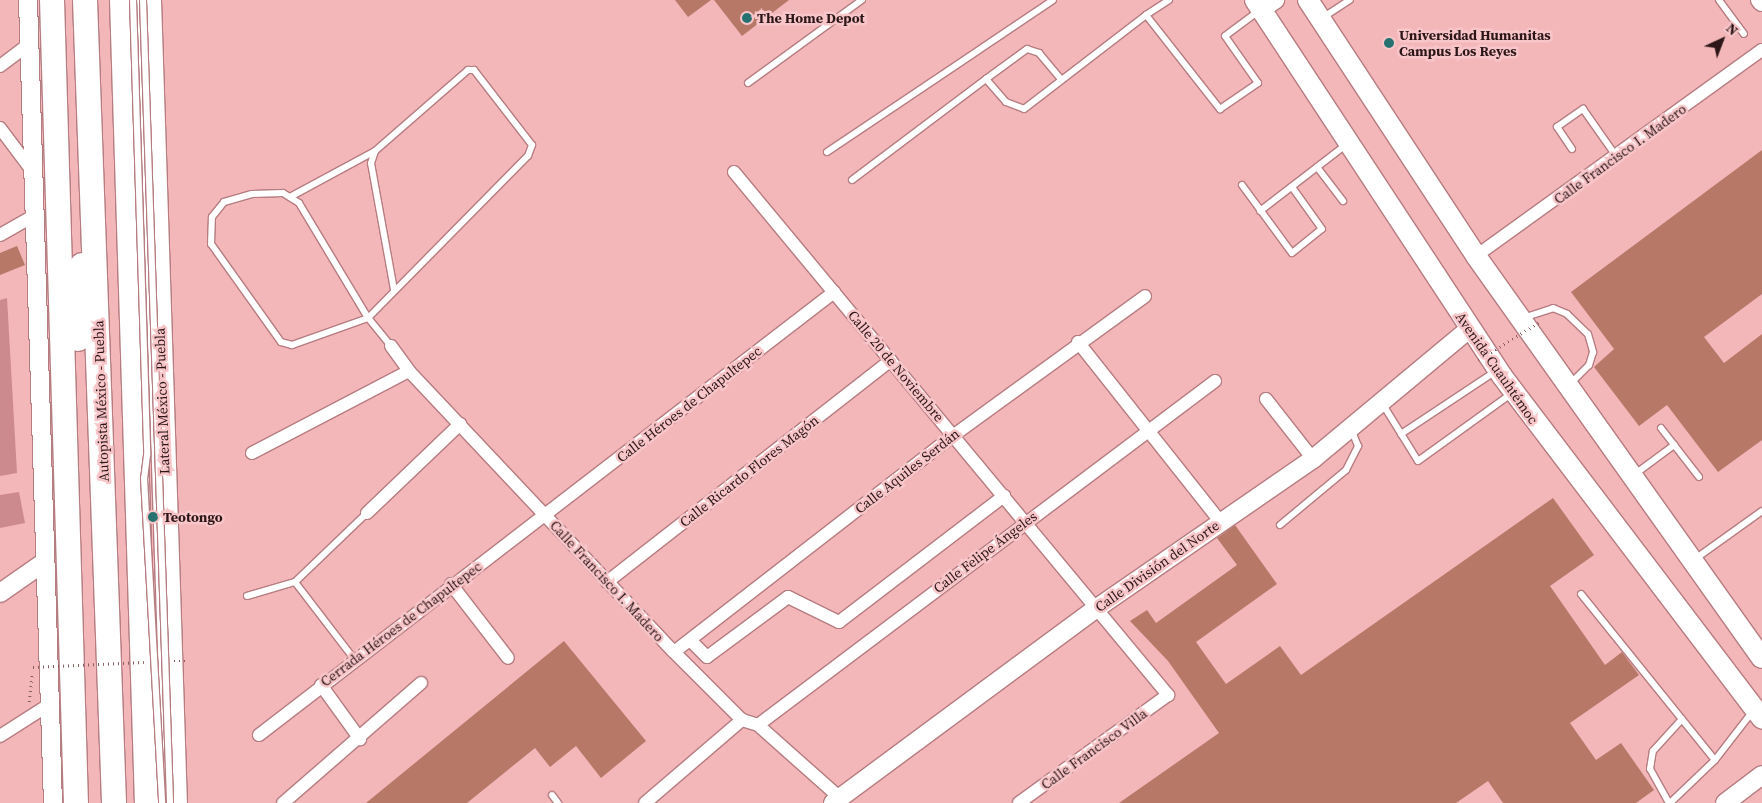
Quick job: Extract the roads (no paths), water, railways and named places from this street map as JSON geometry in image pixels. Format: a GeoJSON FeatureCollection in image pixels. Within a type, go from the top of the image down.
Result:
{"type":"FeatureCollection","features":[{"type":"Feature","properties":{"kind":"highway"},"geometry":{"type":"LineString","coordinates":[[52,0],[69,494],[76,803]]}},
{"type":"Feature","properties":{"kind":"highway","name":"Autopista México - Puebla"},"geometry":{"type":"LineString","coordinates":[[84,0],[92,171],[114,803]]}},
{"type":"Feature","properties":{"kind":"highway"},"geometry":{"type":"LineString","coordinates":[[122,0],[147,803]]}},
{"type":"Feature","properties":{"kind":"highway","name":"Lateral México - Puebla"},"geometry":{"type":"LineString","coordinates":[[149,0],[175,803]]}},
{"type":"Feature","properties":{"kind":"highway"},"geometry":{"type":"LineString","coordinates":[[69,494],[82,253],[92,171]]}},
{"type":"Feature","properties":{"kind":"main road"},"geometry":{"type":"LineString","coordinates":[[1308,0],[1476,256],[1630,478],[1762,658]]}},
{"type":"Feature","properties":{"kind":"main road","name":"Avenida Cuauhtémoc"},"geometry":{"type":"LineString","coordinates":[[1263,3],[1348,143],[1469,329],[1514,392],[1759,714]]}},
{"type":"Feature","properties":{"kind":"street"},"geometry":{"type":"LineString","coordinates":[[28,0],[47,706],[52,803]]}},
{"type":"Feature","properties":{"kind":"street"},"geometry":{"type":"LineString","coordinates":[[0,66],[30,43]]}},
{"type":"Feature","properties":{"kind":"street","name":"Calle Francisco I. Madero"},"geometry":{"type":"LineString","coordinates":[[1476,256],[1617,158],[1762,50]]}},
{"type":"Feature","properties":{"kind":"street"},"geometry":{"type":"LineString","coordinates":[[0,128],[34,172]]}},
{"type":"Feature","properties":{"kind":"street","name":"Calle 20 de Noviembre"},"geometry":{"type":"LineString","coordinates":[[734,172],[1168,695]]}},
{"type":"Feature","properties":{"kind":"street"},"geometry":{"type":"LineString","coordinates":[[0,235],[35,215]]}},
{"type":"Feature","properties":{"kind":"street","name":"Calle Héroes de Chapultepec"},"geometry":{"type":"LineString","coordinates":[[545,516],[834,292]]}},
{"type":"Feature","properties":{"kind":"street","name":"Calle Aquiles Serdán"},"geometry":{"type":"LineString","coordinates":[[674,652],[954,435],[1078,342],[1146,296]]}},
{"type":"Feature","properties":{"kind":"street","name":"Calle División del Norte"},"geometry":{"type":"LineString","coordinates":[[836,800],[1097,608],[1220,521],[1313,459],[1469,329]]}},
{"type":"Feature","properties":{"kind":"street"},"geometry":{"type":"LineString","coordinates":[[1078,342],[1149,428],[1220,521]]}},
{"type":"Feature","properties":{"kind":"street","name":"Calle Francisco I. Madero"},"geometry":{"type":"LineString","coordinates":[[391,346],[409,371],[674,652],[742,720],[758,726],[836,800]]}},
{"type":"Feature","properties":{"kind":"street","name":"Calle Ricardo Flores Magón"},"geometry":{"type":"LineString","coordinates":[[607,582],[891,360]]}},
{"type":"Feature","properties":{"kind":"street"},"geometry":{"type":"LineString","coordinates":[[252,453],[409,371]]}},
{"type":"Feature","properties":{"kind":"street","name":"Calle Felipe Ángeles"},"geometry":{"type":"LineString","coordinates":[[758,726],[1025,521],[1215,381]]}},
{"type":"Feature","properties":{"kind":"street"},"geometry":{"type":"LineString","coordinates":[[1266,399],[1313,459]]}},
{"type":"Feature","properties":{"kind":"street"},"geometry":{"type":"LineString","coordinates":[[368,513],[460,424]]}},
{"type":"Feature","properties":{"kind":"street"},"geometry":{"type":"LineString","coordinates":[[690,640],[707,658],[788,597],[839,622],[1004,496]]}},
{"type":"Feature","properties":{"kind":"street","name":"Cerrada Héroes de Chapultepec"},"geometry":{"type":"LineString","coordinates":[[259,735],[451,584],[545,516]]}},
{"type":"Feature","properties":{"kind":"street"},"geometry":{"type":"LineString","coordinates":[[0,593],[43,563]]}},
{"type":"Feature","properties":{"kind":"street"},"geometry":{"type":"LineString","coordinates":[[451,584],[508,658]]}},
{"type":"Feature","properties":{"kind":"street"},"geometry":{"type":"LineString","coordinates":[[283,803],[360,739],[421,683]]}},
{"type":"Feature","properties":{"kind":"street"},"geometry":{"type":"LineString","coordinates":[[321,685],[360,739]]}},
{"type":"Feature","properties":{"kind":"street","name":"Calle Francisco Villa"},"geometry":{"type":"LineString","coordinates":[[1019,803],[1168,695]]}},
{"type":"Feature","properties":{"kind":"street"},"geometry":{"type":"LineString","coordinates":[[0,736],[47,706]]}},
{"type":"Feature","properties":{"kind":"street"},"geometry":{"type":"LineString","coordinates":[[645,803],[742,720]]}},
{"type":"Feature","properties":{"kind":"street"},"geometry":{"type":"LineString","coordinates":[[1725,803],[1762,775]]}},
{"type":"Feature","properties":{"kind":"lane"},"geometry":{"type":"LineString","coordinates":[[133,0],[147,455],[144,478],[162,803]]}},
{"type":"Feature","properties":{"kind":"lane"},"geometry":{"type":"LineString","coordinates":[[143,0],[170,803]]}},
{"type":"Feature","properties":{"kind":"lane"},"geometry":{"type":"LineString","coordinates":[[748,83],[862,0]]}},
{"type":"Feature","properties":{"kind":"lane"},"geometry":{"type":"LineString","coordinates":[[827,152],[1053,0]]}},
{"type":"Feature","properties":{"kind":"lane"},"geometry":{"type":"LineString","coordinates":[[986,78],[1006,102],[1024,109],[1146,15],[1169,0]]}},
{"type":"Feature","properties":{"kind":"lane"},"geometry":{"type":"LineString","coordinates":[[1321,19],[1350,0]]}},
{"type":"Feature","properties":{"kind":"lane"},"geometry":{"type":"LineString","coordinates":[[1719,0],[1744,34]]}},
{"type":"Feature","properties":{"kind":"lane"},"geometry":{"type":"LineString","coordinates":[[1146,15],[1220,109],[1258,83],[1225,36],[1263,3]]}},
{"type":"Feature","properties":{"kind":"lane"},"geometry":{"type":"LineString","coordinates":[[852,180],[1027,49],[1039,53],[1062,80]]}},
{"type":"Feature","properties":{"kind":"lane"},"geometry":{"type":"LineString","coordinates":[[290,198],[375,151],[468,70],[474,70],[532,145],[528,156],[394,289],[368,318],[292,345],[281,342],[211,244],[212,217],[224,202],[252,194],[283,193],[290,198],[299,203],[368,318],[391,346]]}},
{"type":"Feature","properties":{"kind":"lane"},"geometry":{"type":"LineString","coordinates":[[1572,149],[1557,127],[1583,109],[1617,158]]}},
{"type":"Feature","properties":{"kind":"lane"},"geometry":{"type":"LineString","coordinates":[[1260,211],[1348,143]]}},
{"type":"Feature","properties":{"kind":"lane"},"geometry":{"type":"LineString","coordinates":[[375,151],[371,163],[394,289]]}},
{"type":"Feature","properties":{"kind":"lane"},"geometry":{"type":"LineString","coordinates":[[1318,167],[1343,201]]}},
{"type":"Feature","properties":{"kind":"lane"},"geometry":{"type":"LineString","coordinates":[[1242,185],[1292,253],[1322,229],[1292,187]]}},
{"type":"Feature","properties":{"kind":"lane"},"geometry":{"type":"LineString","coordinates":[[1520,319],[1553,308],[1567,314],[1588,334],[1593,352],[1589,365],[1567,386]]}},
{"type":"Feature","properties":{"kind":"lane"},"geometry":{"type":"LineString","coordinates":[[1401,434],[1498,370]]}},
{"type":"Feature","properties":{"kind":"lane"},"geometry":{"type":"LineString","coordinates":[[1382,402],[1418,461],[1514,392]]}},
{"type":"Feature","properties":{"kind":"lane"},"geometry":{"type":"LineString","coordinates":[[1280,525],[1346,470],[1358,446],[1351,428]]}},
{"type":"Feature","properties":{"kind":"lane"},"geometry":{"type":"LineString","coordinates":[[1661,428],[1699,477]]}},
{"type":"Feature","properties":{"kind":"lane"},"geometry":{"type":"LineString","coordinates":[[1630,478],[1674,445]]}},
{"type":"Feature","properties":{"kind":"lane"},"geometry":{"type":"LineString","coordinates":[[1690,562],[1762,511]]}},
{"type":"Feature","properties":{"kind":"lane"},"geometry":{"type":"LineString","coordinates":[[247,596],[295,582],[368,513]]}},
{"type":"Feature","properties":{"kind":"lane"},"geometry":{"type":"LineString","coordinates":[[295,582],[354,659]]}},
{"type":"Feature","properties":{"kind":"lane"},"geometry":{"type":"LineString","coordinates":[[1581,594],[1715,760]]}},
{"type":"Feature","properties":{"kind":"lane"},"geometry":{"type":"LineString","coordinates":[[1682,719],[1653,751],[1650,768],[1669,803],[1715,760],[1759,714]]}},
{"type":"Feature","properties":{"kind":"lane"},"geometry":{"type":"LineString","coordinates":[[552,795],[558,803]]}},
{"type":"Feature","properties":{"kind":"place","name":"The Home Depot"},"geometry":{"type":"Point","coordinates":[747,18]}},
{"type":"Feature","properties":{"kind":"place","name":"Universidad Humanitas Campus Los Reyes"},"geometry":{"type":"Point","coordinates":[1389,43]}},
{"type":"Feature","properties":{"kind":"place","name":"Teotongo"},"geometry":{"type":"Point","coordinates":[153,517]}}]}
